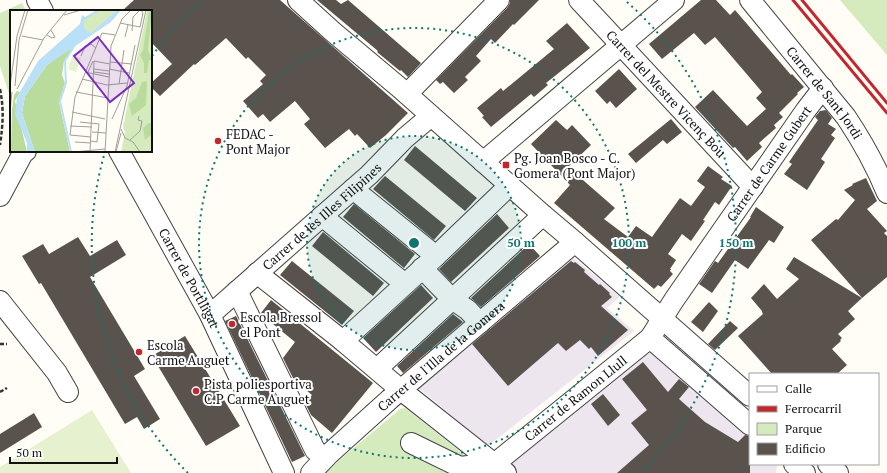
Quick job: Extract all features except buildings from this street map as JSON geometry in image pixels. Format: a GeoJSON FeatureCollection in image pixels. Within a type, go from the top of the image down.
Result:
{"type":"FeatureCollection","features":[{"type":"Feature","properties":{"kind":"street"},"geometry":{"type":"LineString","coordinates":[[37,0],[42,10]]}},
{"type":"Feature","properties":{"kind":"street"},"geometry":{"type":"LineString","coordinates":[[298,0],[749,395]]}},
{"type":"Feature","properties":{"kind":"street"},"geometry":{"type":"LineString","coordinates":[[407,94],[499,0]]}},
{"type":"Feature","properties":{"kind":"street","name":"Carrer del Mestre Vicenç Bou"},"geometry":{"type":"LineString","coordinates":[[579,0],[753,187]]}},
{"type":"Feature","properties":{"kind":"street"},"geometry":{"type":"LineString","coordinates":[[483,162],[674,0]]}},
{"type":"Feature","properties":{"kind":"street","name":"Carrer de Sant Jordi"},"geometry":{"type":"LineString","coordinates":[[750,0],[846,117],[857,133],[879,174],[887,193]]}},
{"type":"Feature","properties":{"kind":"street","name":"Carrer de Carme Gubert"},"geometry":{"type":"LineString","coordinates":[[662,319],[806,110],[823,88]]}},
{"type":"Feature","properties":{"kind":"street","name":"Carrer de les Illes Filipines"},"geometry":{"type":"LineString","coordinates":[[210,315],[369,175],[405,138],[432,116]]}},
{"type":"Feature","properties":{"kind":"street"},"geometry":{"type":"LineString","coordinates":[[0,196],[24,152]]}},
{"type":"Feature","properties":{"kind":"street","name":"Carrer de Portlligat"},"geometry":{"type":"LineString","coordinates":[[120,152],[210,315],[284,473]]}},
{"type":"Feature","properties":{"kind":"street"},"geometry":{"type":"LineString","coordinates":[[343,341],[509,186]]}},
{"type":"Feature","properties":{"kind":"street"},"geometry":{"type":"LineString","coordinates":[[353,189],[429,262],[452,299],[468,310],[480,322]]}},
{"type":"Feature","properties":{"kind":"street"},"geometry":{"type":"LineString","coordinates":[[377,369],[543,215]]}},
{"type":"Feature","properties":{"kind":"street"},"geometry":{"type":"LineString","coordinates":[[322,216],[405,284]]}},
{"type":"Feature","properties":{"kind":"street","name":"Carrer de l'Illa de la Gomera"},"geometry":{"type":"LineString","coordinates":[[318,466],[401,390],[575,242]]}},
{"type":"Feature","properties":{"kind":"street"},"geometry":{"type":"LineString","coordinates":[[257,273],[377,369],[494,470]]}},
{"type":"Feature","properties":{"kind":"street"},"geometry":{"type":"LineString","coordinates":[[237,291],[315,450],[318,466]]}},
{"type":"Feature","properties":{"kind":"street"},"geometry":{"type":"LineString","coordinates":[[0,301],[57,373],[68,392]]}},
{"type":"Feature","properties":{"kind":"street","name":"Carrer de Ramon Llull"},"geometry":{"type":"LineString","coordinates":[[494,470],[650,338],[662,319]]}},
{"type":"Feature","properties":{"kind":"street"},"geometry":{"type":"LineString","coordinates":[[650,338],[749,424]]}},
{"type":"Feature","properties":{"kind":"street"},"geometry":{"type":"LineString","coordinates":[[411,443],[460,467],[494,470]]}},
{"type":"Feature","properties":{"kind":"street"},"geometry":{"type":"LineString","coordinates":[[829,465],[838,473]]}},
{"type":"Feature","properties":{"kind":"path"},"geometry":{"type":"LineString","coordinates":[[0,89],[3,121],[0,145]]}},
{"type":"Feature","properties":{"kind":"path"},"geometry":{"type":"LineString","coordinates":[[0,344],[7,344]]}},
{"type":"Feature","properties":{"kind":"path"},"geometry":{"type":"LineString","coordinates":[[0,392],[7,388]]}},
{"type":"Feature","properties":{"kind":"shaded area"},"geometry":{"type":"Polygon","coordinates":[[[573,257],[620,297],[607,308],[634,331],[488,446],[416,386],[573,257]]]}},
{"type":"Feature","properties":{"kind":"shaded area"},"geometry":{"type":"Polygon","coordinates":[[[652,351],[749,438],[749,465],[777,465],[776,473],[517,473],[507,465],[652,351]]]}},
{"type":"Feature","properties":{"kind":"green space"},"geometry":{"type":"Polygon","coordinates":[[[840,0],[887,0],[887,55],[840,0]]]}},
{"type":"Feature","properties":{"kind":"green space"},"geometry":{"type":"Polygon","coordinates":[[[22,3],[26,10],[10,10],[10,97],[0,66],[0,13],[22,3]]]}},
{"type":"Feature","properties":{"kind":"green space"},"geometry":{"type":"Polygon","coordinates":[[[405,408],[467,457],[465,473],[324,473],[400,409],[405,408]]]}},
{"type":"Feature","properties":{"kind":"green space"},"geometry":{"type":"Polygon","coordinates":[[[92,410],[131,473],[0,473],[0,467],[92,410]]]}},
{"type":"Feature","properties":{"kind":"railway"},"geometry":{"type":"LineString","coordinates":[[793,0],[887,113]]}},
{"type":"Feature","properties":{"kind":"railway"},"geometry":{"type":"LineString","coordinates":[[802,0],[887,103]]}},
{"type":"Feature","properties":{"kind":"place","name":"FEDAC - Pont Major"},"geometry":{"type":"Point","coordinates":[218,141]}},
{"type":"Feature","properties":{"kind":"place","name":"Pg. Joan Bosco - C. Gomera (Pont Major)"},"geometry":{"type":"Point","coordinates":[506,165]}},
{"type":"Feature","properties":{"kind":"place","name":"Escola Bressol el Pont"},"geometry":{"type":"Point","coordinates":[232,324]}},
{"type":"Feature","properties":{"kind":"place","name":"Escola Carme Auguet"},"geometry":{"type":"Point","coordinates":[139,352]}},
{"type":"Feature","properties":{"kind":"place","name":"Pista poliesportiva C.P Carme Auguet"},"geometry":{"type":"Point","coordinates":[196,391]}}]}
